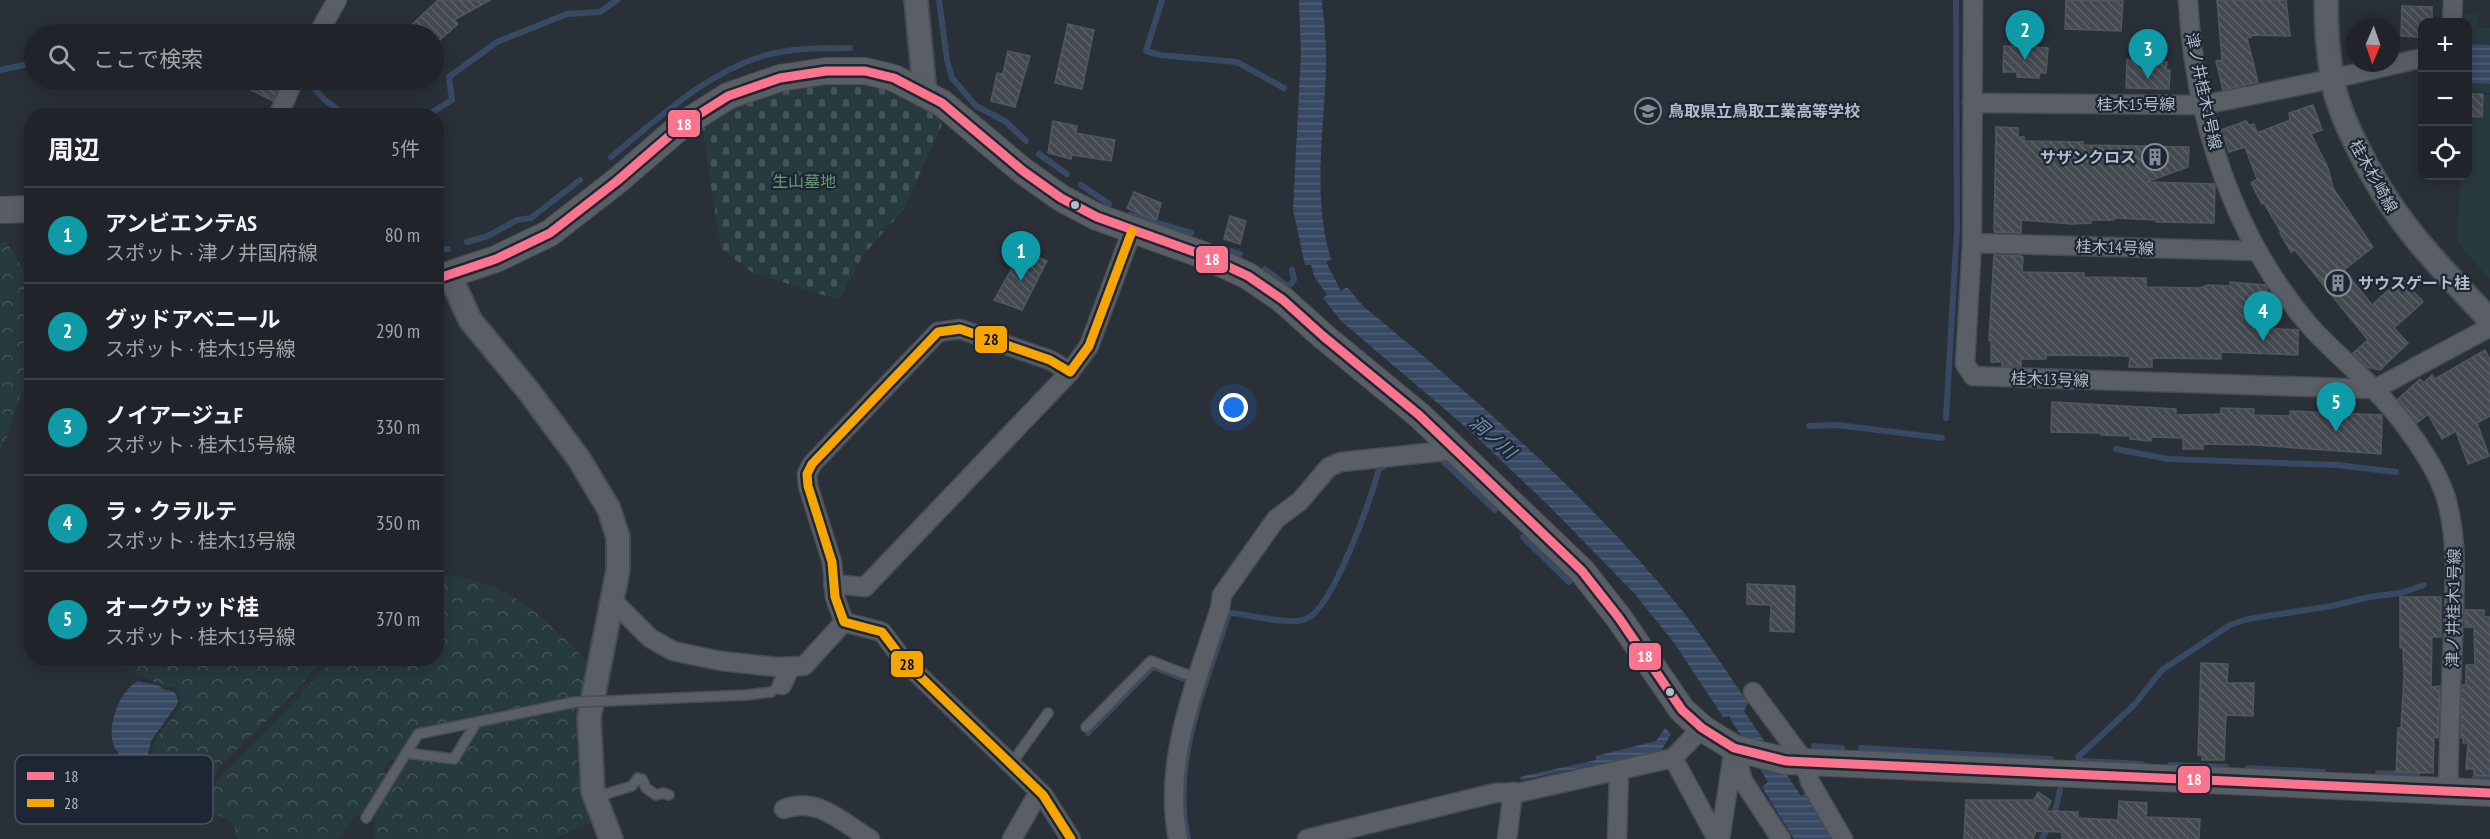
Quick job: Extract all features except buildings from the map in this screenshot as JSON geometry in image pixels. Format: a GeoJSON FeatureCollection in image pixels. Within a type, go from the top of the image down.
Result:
{"type":"FeatureCollection","features":[{"type":"Feature","properties":{"kind":"main road"},"geometry":{"type":"LineString","coordinates":[[444,277],[496,259],[550,233],[617,181],[682,125],[728,96],[780,78],[826,71],[865,71],[894,78],[942,103],[1023,171],[1061,198],[1097,217],[1203,255],[1248,276],[1283,300],[1419,415],[1582,572],[1619,618],[1683,710],[1720,739],[1795,762],[2490,792]]}},
{"type":"Feature","properties":{"kind":"main road"},"geometry":{"type":"LineString","coordinates":[[0,210],[24,209]]}},
{"type":"Feature","properties":{"kind":"street"},"geometry":{"type":"LineString","coordinates":[[324,24],[337,0]]}},
{"type":"Feature","properties":{"kind":"street"},"geometry":{"type":"LineString","coordinates":[[916,0],[925,94]]}},
{"type":"Feature","properties":{"kind":"street","name":"桂木13号線"},"geometry":{"type":"LineString","coordinates":[[1973,0],[1972,243],[1965,364],[1973,376],[2375,389]]}},
{"type":"Feature","properties":{"kind":"street","name":"津ノ井桂木1号線"},"geometry":{"type":"LineString","coordinates":[[2188,0],[2189,24],[2203,105],[2213,142],[2233,201],[2257,251],[2309,326],[2375,389],[2424,451],[2446,496],[2456,549],[2448,791]]}},
{"type":"Feature","properties":{"kind":"street","name":"桂木杉崎線"},"geometry":{"type":"LineString","coordinates":[[2326,0],[2332,79],[2343,118],[2367,168],[2395,213],[2425,252],[2490,320]]}},
{"type":"Feature","properties":{"kind":"street"},"geometry":{"type":"LineString","coordinates":[[2452,18],[2453,0]]}},
{"type":"Feature","properties":{"kind":"street","name":"桂木15号線"},"geometry":{"type":"LineString","coordinates":[[1972,104],[2203,105],[2418,59]]}},
{"type":"Feature","properties":{"kind":"street"},"geometry":{"type":"LineString","coordinates":[[282,108],[290,90]]}},
{"type":"Feature","properties":{"kind":"street"},"geometry":{"type":"LineString","coordinates":[[833,584],[865,587],[1070,372],[1089,346],[1132,231]]}},
{"type":"Feature","properties":{"kind":"street","name":"桂木14号線"},"geometry":{"type":"LineString","coordinates":[[1972,243],[2257,251]]}},
{"type":"Feature","properties":{"kind":"street"},"geometry":{"type":"LineString","coordinates":[[444,279],[470,320],[579,459],[609,509],[618,537],[618,570],[589,718],[593,792],[611,839]]}},
{"type":"Feature","properties":{"kind":"street"},"geometry":{"type":"LineString","coordinates":[[2375,389],[2490,327]]}},
{"type":"Feature","properties":{"kind":"street"},"geometry":{"type":"LineString","coordinates":[[844,622],[835,597],[832,562],[808,486],[807,474],[812,464],[938,332],[960,329],[1050,360],[1070,372]]}},
{"type":"Feature","properties":{"kind":"street"},"geometry":{"type":"LineString","coordinates":[[1178,839],[1173,802],[1174,778],[1184,724],[1222,595],[1276,519],[1300,501],[1329,467],[1341,462],[1455,450]]}},
{"type":"Feature","properties":{"kind":"street"},"geometry":{"type":"LineString","coordinates":[[612,600],[650,638],[673,651],[721,661],[790,668],[804,666],[844,622]]}},
{"type":"Feature","properties":{"kind":"street"},"geometry":{"type":"LineString","coordinates":[[844,622],[882,632],[904,661],[1039,792],[1071,839]]}},
{"type":"Feature","properties":{"kind":"street"},"geometry":{"type":"LineString","coordinates":[[782,685],[790,668]]}},
{"type":"Feature","properties":{"kind":"street"},"geometry":{"type":"LineString","coordinates":[[1753,692],[1843,839]]}},
{"type":"Feature","properties":{"kind":"street"},"geometry":{"type":"LineString","coordinates":[[1307,839],[1495,793],[1522,792],[1673,758],[1720,739]]}},
{"type":"Feature","properties":{"kind":"street"},"geometry":{"type":"LineString","coordinates":[[1719,839],[1720,739]]}},
{"type":"Feature","properties":{"kind":"street"},"geometry":{"type":"LineString","coordinates":[[1720,739],[1743,781],[1781,839]]}},
{"type":"Feature","properties":{"kind":"street"},"geometry":{"type":"LineString","coordinates":[[1673,758],[1719,839]]}},
{"type":"Feature","properties":{"kind":"street"},"geometry":{"type":"LineString","coordinates":[[1617,839],[1619,771]]}},
{"type":"Feature","properties":{"kind":"street"},"geometry":{"type":"LineString","coordinates":[[1012,839],[1039,792]]}},
{"type":"Feature","properties":{"kind":"street"},"geometry":{"type":"LineString","coordinates":[[1507,839],[1513,792]]}},
{"type":"Feature","properties":{"kind":"street"},"geometry":{"type":"LineString","coordinates":[[784,809],[795,805],[827,810],[870,839]]}},
{"type":"Feature","properties":{"kind":"lane"},"geometry":{"type":"LineString","coordinates":[[1086,727],[1151,661],[1198,679]]}},
{"type":"Feature","properties":{"kind":"lane"},"geometry":{"type":"LineString","coordinates":[[366,818],[418,734],[575,702],[746,695],[771,692],[782,685]]}},
{"type":"Feature","properties":{"kind":"lane"},"geometry":{"type":"LineString","coordinates":[[1011,764],[1048,713]]}},
{"type":"Feature","properties":{"kind":"lane"},"geometry":{"type":"LineString","coordinates":[[406,753],[454,759],[476,723]]}},
{"type":"Feature","properties":{"kind":"lane"},"geometry":{"type":"LineString","coordinates":[[595,798],[632,786],[638,778],[642,779],[646,788],[656,795],[663,793],[669,795]]}},
{"type":"Feature","properties":{"kind":"green space"},"geometry":{"type":"Polygon","coordinates":[[[2464,13],[2478,13],[2478,27],[2490,28],[2490,93],[2472,92],[2472,18],[2464,18],[2464,13]]]}},
{"type":"Feature","properties":{"kind":"green space","name":"生山墓地"},"geometry":{"type":"Polygon","coordinates":[[[842,78],[899,91],[936,109],[942,125],[903,210],[863,255],[839,300],[753,273],[721,249],[702,126],[760,95],[842,78]]]}},
{"type":"Feature","properties":{"kind":"green space"},"geometry":{"type":"Polygon","coordinates":[[[2472,94],[2490,95],[2490,280],[2458,242],[2460,180],[2472,180],[2472,94]]]}},
{"type":"Feature","properties":{"kind":"green space"},"geometry":{"type":"Polygon","coordinates":[[[0,242],[6,242],[24,270],[24,385],[6,440],[0,450],[0,242]]]}},
{"type":"Feature","properties":{"kind":"green space"},"geometry":{"type":"Polygon","coordinates":[[[444,576],[482,583],[519,600],[551,626],[584,658],[587,665],[582,697],[417,730],[397,761],[390,759],[383,771],[389,774],[367,810],[354,817],[339,839],[238,839],[233,823],[213,812],[213,790],[217,781],[326,666],[444,666],[444,576]]]}},
{"type":"Feature","properties":{"kind":"green space"},"geometry":{"type":"Polygon","coordinates":[[[317,666],[294,693],[220,766],[213,778],[213,755],[152,755],[157,737],[176,713],[180,700],[175,687],[163,686],[124,667],[317,666]]]}},
{"type":"Feature","properties":{"kind":"green space"},"geometry":{"type":"Polygon","coordinates":[[[570,707],[581,707],[577,739],[578,766],[590,823],[553,839],[373,839],[376,824],[373,813],[407,756],[456,764],[479,725],[570,707]]]}},
{"type":"Feature","properties":{"kind":"water","name":"洞ノ川"},"geometry":{"type":"Polygon","coordinates":[[[1299,0],[1322,0],[1326,61],[1321,165],[1322,212],[1331,259],[1326,262],[1341,291],[1347,287],[1363,306],[1527,447],[1641,562],[1686,615],[1722,665],[1748,703],[1744,711],[1801,796],[1806,793],[1832,839],[1794,839],[1762,787],[1768,782],[1729,716],[1723,717],[1675,644],[1634,593],[1548,505],[1468,429],[1341,321],[1323,298],[1327,295],[1314,276],[1311,265],[1305,265],[1293,210],[1301,53],[1299,0]]]}},
{"type":"Feature","properties":{"kind":"water"},"geometry":{"type":"Polygon","coordinates":[[[2472,44],[2490,45],[2490,84],[2472,83],[2472,44]]]}},
{"type":"Feature","properties":{"kind":"water"},"geometry":{"type":"Polygon","coordinates":[[[138,681],[160,686],[174,692],[177,696],[178,703],[151,741],[148,755],[120,755],[114,747],[112,726],[114,715],[124,694],[138,681]]]}},
{"type":"Feature","properties":{"kind":"water"},"geometry":{"type":"Polygon","coordinates":[[[1665,728],[1671,734],[1661,751],[1521,780],[1520,777],[1596,760],[1596,756],[1656,741],[1665,728]]]}},
{"type":"Feature","properties":{"kind":"waterway"},"geometry":{"type":"LineString","coordinates":[[439,108],[452,100],[449,77],[497,42],[567,14],[600,12],[617,0]]}},
{"type":"Feature","properties":{"kind":"waterway"},"geometry":{"type":"LineString","coordinates":[[939,0],[947,60],[952,78],[976,106],[1005,121],[1026,141]]}},
{"type":"Feature","properties":{"kind":"waterway"},"geometry":{"type":"LineString","coordinates":[[1162,0],[1146,51],[1160,55],[1237,62],[1284,88]]}},
{"type":"Feature","properties":{"kind":"waterway"},"geometry":{"type":"LineString","coordinates":[[1946,418],[1957,229],[1956,0]]}},
{"type":"Feature","properties":{"kind":"waterway"},"geometry":{"type":"LineString","coordinates":[[611,157],[682,99],[741,64],[784,51],[850,48]]}},
{"type":"Feature","properties":{"kind":"waterway"},"geometry":{"type":"LineString","coordinates":[[0,70],[24,65]]}},
{"type":"Feature","properties":{"kind":"waterway"},"geometry":{"type":"LineString","coordinates":[[316,90],[336,108]]}},
{"type":"Feature","properties":{"kind":"waterway"},"geometry":{"type":"LineString","coordinates":[[1039,154],[1067,174]]}},
{"type":"Feature","properties":{"kind":"waterway"},"geometry":{"type":"LineString","coordinates":[[467,242],[488,236],[517,220],[531,218],[580,180]]}},
{"type":"Feature","properties":{"kind":"waterway"},"geometry":{"type":"LineString","coordinates":[[1081,185],[1109,204]]}},
{"type":"Feature","properties":{"kind":"waterway"},"geometry":{"type":"LineString","coordinates":[[1130,215],[1191,233]]}},
{"type":"Feature","properties":{"kind":"waterway"},"geometry":{"type":"LineString","coordinates":[[1223,248],[1240,254]]}},
{"type":"Feature","properties":{"kind":"waterway"},"geometry":{"type":"LineString","coordinates":[[444,250],[448,249]]}},
{"type":"Feature","properties":{"kind":"waterway"},"geometry":{"type":"LineString","coordinates":[[1265,269],[1288,287],[1294,280],[1292,270]]}},
{"type":"Feature","properties":{"kind":"waterway"},"geometry":{"type":"LineString","coordinates":[[1809,426],[1837,425],[1942,438]]}},
{"type":"Feature","properties":{"kind":"waterway"},"geometry":{"type":"LineString","coordinates":[[2116,449],[2168,459],[2337,465],[2396,472]]}},
{"type":"Feature","properties":{"kind":"waterway"},"geometry":{"type":"LineString","coordinates":[[1443,461],[1495,510]]}},
{"type":"Feature","properties":{"kind":"waterway"},"geometry":{"type":"LineString","coordinates":[[1188,839],[1184,810],[1187,753],[1201,696],[1229,613],[1299,621],[1317,611],[1339,575],[1360,527],[1379,469],[1383,467]]}},
{"type":"Feature","properties":{"kind":"waterway"},"geometry":{"type":"LineString","coordinates":[[1523,537],[1569,582]]}},
{"type":"Feature","properties":{"kind":"waterway"},"geometry":{"type":"LineString","coordinates":[[2078,757],[2134,705],[2162,670],[2230,625],[2248,619],[2401,593],[2424,585]]}},
{"type":"Feature","properties":{"kind":"waterway"},"geometry":{"type":"LineString","coordinates":[[1088,733],[1153,667],[1189,681]]}},
{"type":"Feature","properties":{"kind":"waterway"},"geometry":{"type":"LineString","coordinates":[[1814,746],[1842,748]]}},
{"type":"Feature","properties":{"kind":"waterway"},"geometry":{"type":"LineString","coordinates":[[1861,748],[2051,759]]}},
{"type":"Feature","properties":{"kind":"waterway"},"geometry":{"type":"LineString","coordinates":[[2082,761],[2142,764]]}},
{"type":"Feature","properties":{"kind":"waterway"},"geometry":{"type":"LineString","coordinates":[[2170,765],[2226,767]]}},
{"type":"Feature","properties":{"kind":"waterway"},"geometry":{"type":"LineString","coordinates":[[2248,768],[2323,772]]}},
{"type":"Feature","properties":{"kind":"waterway"},"geometry":{"type":"LineString","coordinates":[[2378,773],[2417,775]]}},
{"type":"Feature","properties":{"kind":"waterway"},"geometry":{"type":"LineString","coordinates":[[2474,779],[2490,779]]}},
{"type":"Feature","properties":{"kind":"waterway"},"geometry":{"type":"LineString","coordinates":[[2042,839],[2054,816],[2060,790]]}},
{"type":"Feature","properties":{"kind":"transit line","name":"18"},"geometry":{"type":"LineString","coordinates":[[444,276],[496,259],[550,233],[617,181],[682,125],[728,96],[780,78],[826,71],[865,71],[894,78],[942,103],[1023,171],[1061,198],[1097,217],[1203,255],[1248,276],[1283,300],[1419,415],[1582,571],[1619,618],[1682,710],[1702,728],[1734,748],[1786,761],[2490,793]]}},
{"type":"Feature","properties":{"kind":"transit line","name":"28"},"geometry":{"type":"LineString","coordinates":[[1071,839],[1043,795],[904,661],[882,632],[844,622],[835,597],[832,562],[808,486],[807,474],[812,464],[938,332],[960,329],[1050,360],[1070,372],[1089,346],[1132,231]]}},
{"type":"Feature","properties":{"kind":"place","name":"グッドアベニール"},"geometry":{"type":"Point","coordinates":[2025,60]}},
{"type":"Feature","properties":{"kind":"place","name":"ノイアージュF"},"geometry":{"type":"Point","coordinates":[2148,79]}},
{"type":"Feature","properties":{"kind":"place","name":"鳥取県立鳥取工業高等学校"},"geometry":{"type":"Point","coordinates":[1648,111]}},
{"type":"Feature","properties":{"kind":"place","name":"サザンクロス"},"geometry":{"type":"Point","coordinates":[2155,157]}},
{"type":"Feature","properties":{"kind":"place","name":"アンビエンテAS"},"geometry":{"type":"Point","coordinates":[1021,281]}},
{"type":"Feature","properties":{"kind":"place","name":"サウスゲート桂"},"geometry":{"type":"Point","coordinates":[2338,283]}},
{"type":"Feature","properties":{"kind":"place","name":"ラ・クラルテ"},"geometry":{"type":"Point","coordinates":[2263,341]}},
{"type":"Feature","properties":{"kind":"place","name":"オークウッド桂"},"geometry":{"type":"Point","coordinates":[2336,432]}}]}
